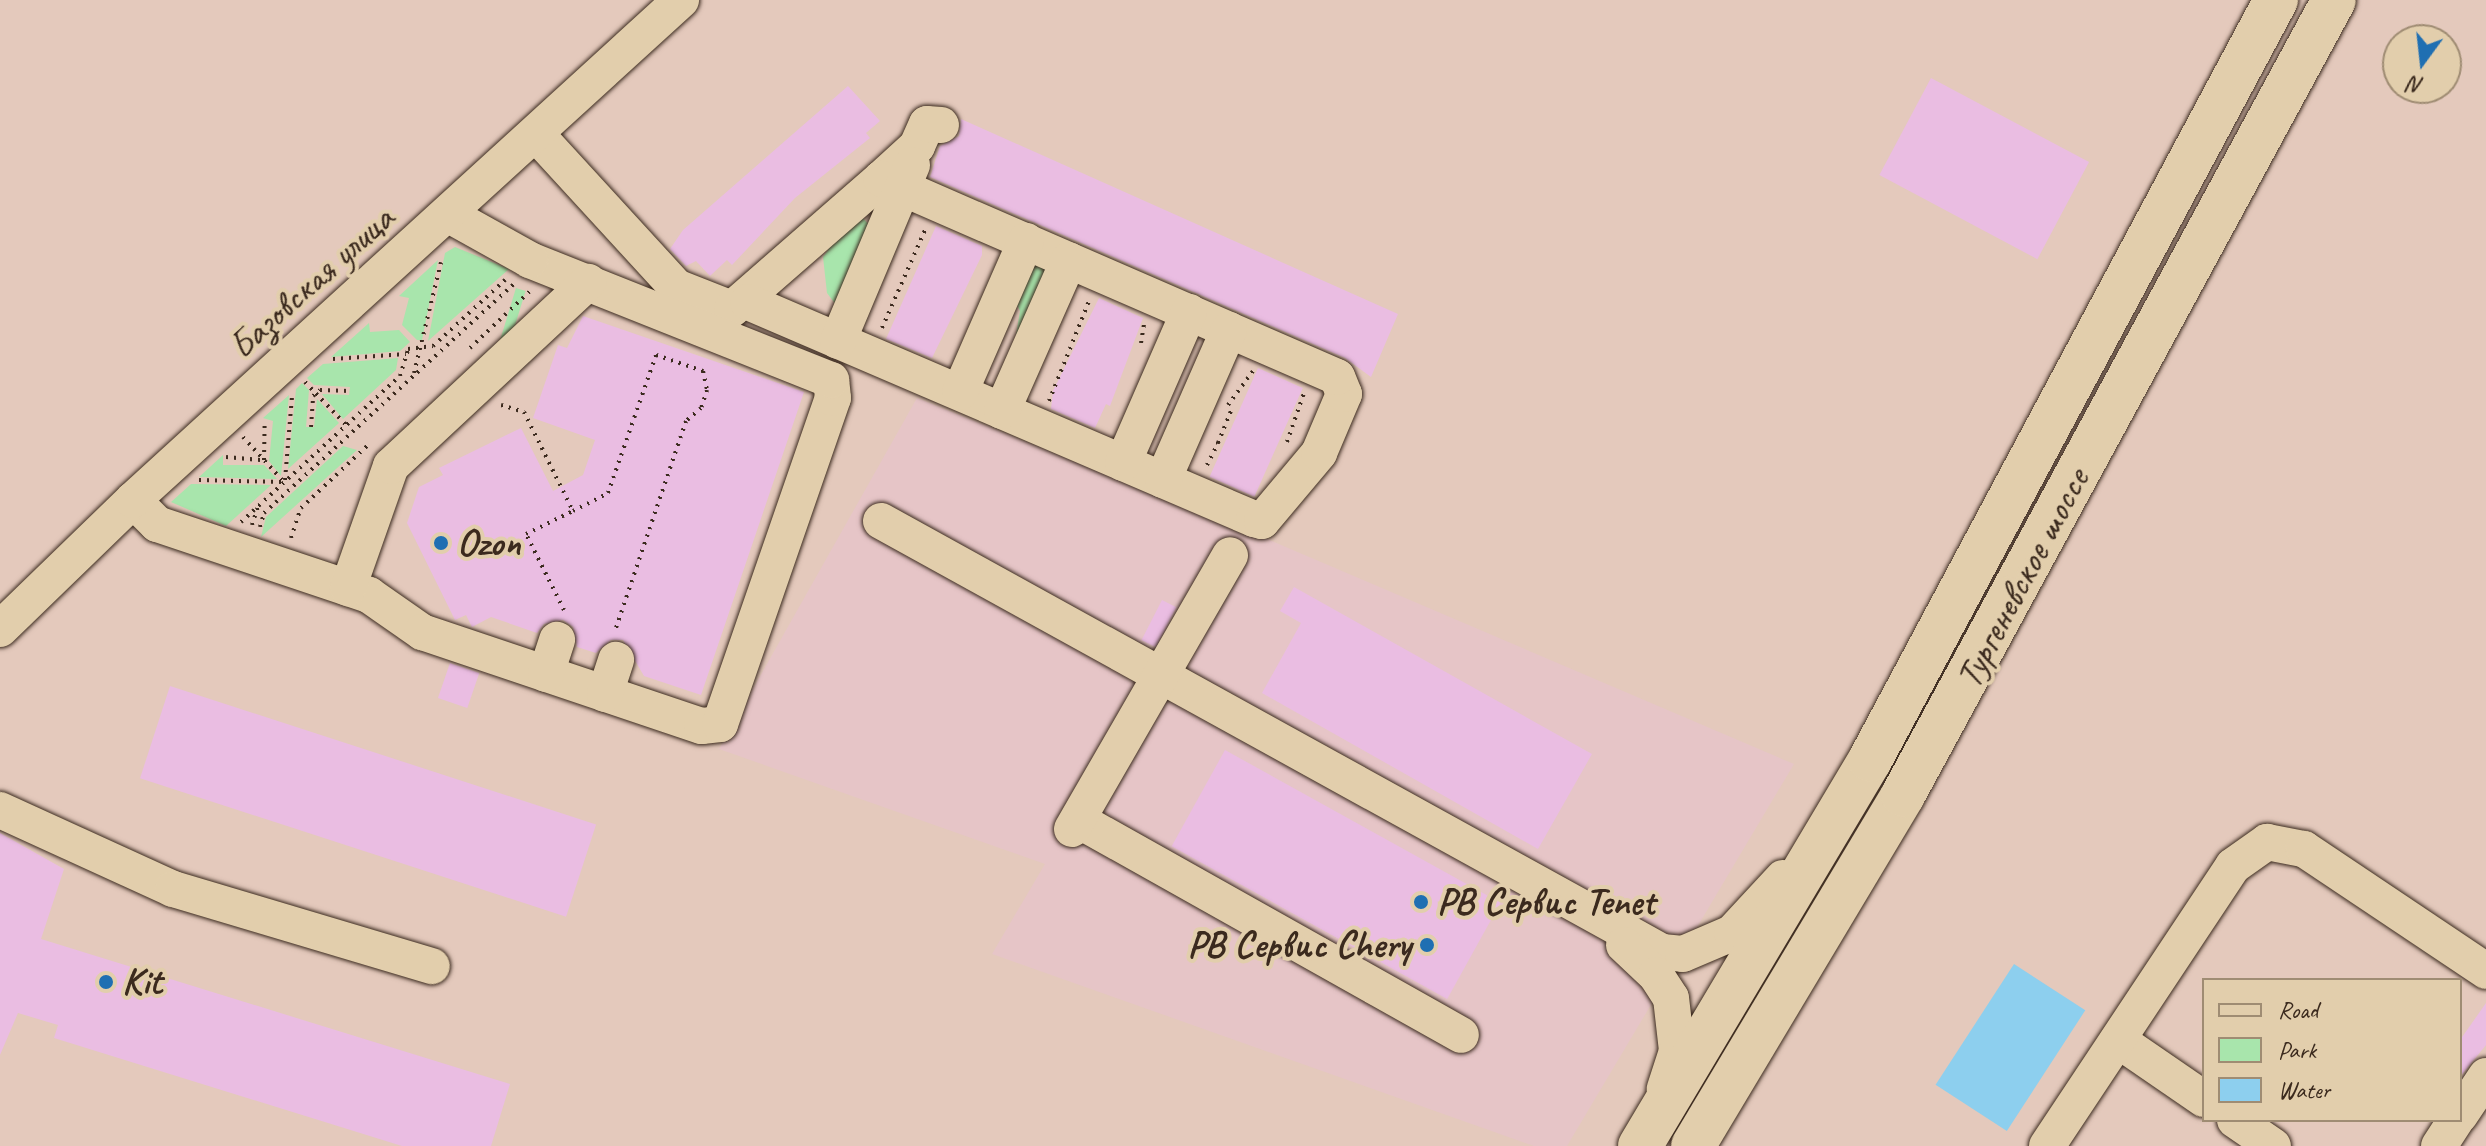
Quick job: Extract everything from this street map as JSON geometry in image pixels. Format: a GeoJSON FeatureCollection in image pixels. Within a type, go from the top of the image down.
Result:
{"type":"FeatureCollection","features":[{"type":"Feature","properties":{"kind":"highway","name":"Тургеневское шоссе"},"geometry":{"type":"LineString","coordinates":[[1693,1146],[1903,795],[2334,0]]}},
{"type":"Feature","properties":{"kind":"highway","name":"Тургеневское шоссе"},"geometry":{"type":"LineString","coordinates":[[1641,1145],[1870,760],[2269,3]]}},
{"type":"Feature","properties":{"kind":"street","name":"Базовская улица"},"geometry":{"type":"LineString","coordinates":[[0,629],[133,500],[446,231],[536,134],[681,0]]}},
{"type":"Feature","properties":{"kind":"street"},"geometry":{"type":"LineString","coordinates":[[536,134],[676,287],[732,309],[748,302],[893,184],[929,136]]}},
{"type":"Feature","properties":{"kind":"street"},"geometry":{"type":"LineString","coordinates":[[748,302],[1262,521],[1319,453],[1344,385],[1189,312],[893,184]]}},
{"type":"Feature","properties":{"kind":"street"},"geometry":{"type":"LineString","coordinates":[[838,341],[893,184]]}},
{"type":"Feature","properties":{"kind":"street"},"geometry":{"type":"LineString","coordinates":[[133,500],[157,524],[383,601],[422,632],[556,642],[605,694],[702,726],[725,717],[834,388],[821,373],[739,355],[663,328],[588,282],[446,231]]}},
{"type":"Feature","properties":{"kind":"street"},"geometry":{"type":"LineString","coordinates":[[960,392],[1026,241]]}},
{"type":"Feature","properties":{"kind":"street"},"geometry":{"type":"LineString","coordinates":[[1002,411],[1069,260]]}},
{"type":"Feature","properties":{"kind":"street"},"geometry":{"type":"LineString","coordinates":[[348,588],[391,466],[588,282]]}},
{"type":"Feature","properties":{"kind":"street"},"geometry":{"type":"LineString","coordinates":[[1123,463],[1189,312]]}},
{"type":"Feature","properties":{"kind":"street"},"geometry":{"type":"LineString","coordinates":[[1163,480],[1202,436],[1229,330]]}},
{"type":"Feature","properties":{"kind":"street"},"geometry":{"type":"LineString","coordinates":[[881,521],[1593,918],[1662,952],[1683,954],[1732,933],[1764,901],[1870,760]]}},
{"type":"Feature","properties":{"kind":"street"},"geometry":{"type":"LineString","coordinates":[[1230,555],[1075,824],[1461,1035]]}},
{"type":"Feature","properties":{"kind":"street"},"geometry":{"type":"LineString","coordinates":[[605,694],[615,648]]}},
{"type":"Feature","properties":{"kind":"street"},"geometry":{"type":"LineString","coordinates":[[0,810],[75,850],[173,889],[432,966]]}},
{"type":"Feature","properties":{"kind":"street"},"geometry":{"type":"LineString","coordinates":[[2047,1146],[2233,866],[2267,842],[2304,849],[2486,971]]}},
{"type":"Feature","properties":{"kind":"street"},"geometry":{"type":"LineString","coordinates":[[1593,918],[1656,975],[1677,1024],[1677,1051],[1641,1145]]}},
{"type":"Feature","properties":{"kind":"street"},"geometry":{"type":"LineString","coordinates":[[2118,1040],[2202,1098]]}},
{"type":"Feature","properties":{"kind":"street"},"geometry":{"type":"LineString","coordinates":[[2462,1112],[2486,1076]]}},
{"type":"Feature","properties":{"kind":"street"},"geometry":{"type":"LineString","coordinates":[[2238,1122],[2273,1146]]}},
{"type":"Feature","properties":{"kind":"street"},"geometry":{"type":"LineString","coordinates":[[2439,1146],[2455,1122]]}},
{"type":"Feature","properties":{"kind":"path"},"geometry":{"type":"LineString","coordinates":[[880,332],[931,215]]}},
{"type":"Feature","properties":{"kind":"path"},"geometry":{"type":"LineString","coordinates":[[413,377],[424,347],[446,231]]}},
{"type":"Feature","properties":{"kind":"path"},"geometry":{"type":"LineString","coordinates":[[319,360],[406,354],[433,346],[514,271]]}},
{"type":"Feature","properties":{"kind":"path"},"geometry":{"type":"LineString","coordinates":[[255,541],[264,513],[516,282],[534,287]]}},
{"type":"Feature","properties":{"kind":"path"},"geometry":{"type":"LineString","coordinates":[[1046,406],[1095,296]]}},
{"type":"Feature","properties":{"kind":"path"},"geometry":{"type":"LineString","coordinates":[[1137,351],[1149,311]]}},
{"type":"Feature","properties":{"kind":"path"},"geometry":{"type":"LineString","coordinates":[[230,532],[400,376],[406,354]]}},
{"type":"Feature","properties":{"kind":"path"},"geometry":{"type":"LineString","coordinates":[[556,642],[526,534],[608,493],[656,355],[703,371],[707,390],[701,408],[686,421],[615,648]]}},
{"type":"Feature","properties":{"kind":"path"},"geometry":{"type":"LineString","coordinates":[[301,377],[346,426]]}},
{"type":"Feature","properties":{"kind":"path"},"geometry":{"type":"LineString","coordinates":[[284,482],[293,384]]}},
{"type":"Feature","properties":{"kind":"path"},"geometry":{"type":"LineString","coordinates":[[316,393],[350,391]]}},
{"type":"Feature","properties":{"kind":"path"},"geometry":{"type":"LineString","coordinates":[[311,427],[316,393]]}},
{"type":"Feature","properties":{"kind":"path"},"geometry":{"type":"LineString","coordinates":[[1205,471],[1202,436],[1232,407]]}},
{"type":"Feature","properties":{"kind":"path"},"geometry":{"type":"LineString","coordinates":[[255,419],[268,422],[264,460]]}},
{"type":"Feature","properties":{"kind":"path"},"geometry":{"type":"LineString","coordinates":[[529,423],[573,511]]}},
{"type":"Feature","properties":{"kind":"path"},"geometry":{"type":"LineString","coordinates":[[240,433],[284,482]]}},
{"type":"Feature","properties":{"kind":"path"},"geometry":{"type":"LineString","coordinates":[[226,445],[226,460],[264,460]]}},
{"type":"Feature","properties":{"kind":"path"},"geometry":{"type":"LineString","coordinates":[[188,480],[284,482]]}},
{"type":"Feature","properties":{"kind":"path"},"geometry":{"type":"LineString","coordinates":[[251,527],[258,505]]}},
{"type":"Feature","properties":{"kind":"shaded area"},"geometry":{"type":"Polygon","coordinates":[[[917,398],[1258,535],[1794,764],[1567,1146],[1534,1146],[992,954],[1045,864],[719,749],[917,398]]]}},
{"type":"Feature","properties":{"kind":"green space"},"geometry":{"type":"Polygon","coordinates":[[[856,211],[877,233],[842,313],[827,293],[823,257],[856,211]]]}},
{"type":"Feature","properties":{"kind":"green space"},"geometry":{"type":"Polygon","coordinates":[[[455,247],[509,269],[428,341],[445,253],[455,247]]]}},
{"type":"Feature","properties":{"kind":"green space"},"geometry":{"type":"Polygon","coordinates":[[[438,260],[422,340],[417,340],[402,325],[409,298],[399,296],[438,260]]]}},
{"type":"Feature","properties":{"kind":"green space"},"geometry":{"type":"Polygon","coordinates":[[[1049,264],[1015,341],[1020,311],[1014,299],[1023,265],[1049,264]]]}},
{"type":"Feature","properties":{"kind":"green space"},"geometry":{"type":"Polygon","coordinates":[[[516,288],[526,291],[502,369],[492,366],[516,288]]]}},
{"type":"Feature","properties":{"kind":"green space"},"geometry":{"type":"Polygon","coordinates":[[[369,323],[370,332],[399,330],[410,342],[400,351],[331,357],[369,323]]]}},
{"type":"Feature","properties":{"kind":"green space"},"geometry":{"type":"Polygon","coordinates":[[[398,358],[396,370],[343,419],[322,394],[349,395],[350,387],[314,385],[307,378],[323,364],[398,358]]]}},
{"type":"Feature","properties":{"kind":"green space"},"geometry":{"type":"Polygon","coordinates":[[[302,383],[309,390],[306,427],[314,427],[317,399],[339,423],[288,469],[296,389],[302,383]]]}},
{"type":"Feature","properties":{"kind":"green space"},"geometry":{"type":"Polygon","coordinates":[[[289,395],[281,476],[269,461],[273,421],[263,418],[289,395]]]}},
{"type":"Feature","properties":{"kind":"green space"},"geometry":{"type":"Polygon","coordinates":[[[343,446],[357,450],[261,537],[266,517],[343,446]]]}},
{"type":"Feature","properties":{"kind":"green space"},"geometry":{"type":"Polygon","coordinates":[[[223,455],[223,465],[264,465],[277,479],[199,477],[223,455]]]}},
{"type":"Feature","properties":{"kind":"green space"},"geometry":{"type":"Polygon","coordinates":[[[191,484],[271,485],[226,526],[171,502],[191,484]]]}},
{"type":"Feature","properties":{"kind":"water"},"geometry":{"type":"Polygon","coordinates":[[[2014,964],[2085,1010],[2007,1131],[1936,1085],[2014,964]]]}},
{"type":"Feature","properties":{"kind":"building"},"geometry":{"type":"Polygon","coordinates":[[[1931,78],[2089,162],[2037,259],[1879,175],[1931,78]]]}},
{"type":"Feature","properties":{"kind":"building"},"geometry":{"type":"Polygon","coordinates":[[[848,86],[880,121],[866,133],[870,138],[795,198],[732,265],[727,260],[710,276],[696,261],[686,266],[670,249],[683,230],[848,86]]]}},
{"type":"Feature","properties":{"kind":"building"},"geometry":{"type":"Polygon","coordinates":[[[961,119],[1398,314],[1371,377],[1345,358],[930,177],[940,146],[959,136],[961,119]]]}},
{"type":"Feature","properties":{"kind":"building"},"geometry":{"type":"Polygon","coordinates":[[[936,226],[982,246],[982,255],[932,358],[886,339],[936,226]]]}},
{"type":"Feature","properties":{"kind":"building"},"geometry":{"type":"Polygon","coordinates":[[[1099,298],[1143,318],[1110,406],[1106,404],[1095,428],[1051,409],[1053,391],[1099,298]]]}},
{"type":"Feature","properties":{"kind":"building"},"geometry":{"type":"Polygon","coordinates":[[[583,316],[804,392],[701,695],[644,676],[623,640],[611,640],[596,653],[577,647],[573,627],[563,620],[544,624],[537,633],[491,617],[472,627],[466,615],[455,620],[407,523],[419,487],[443,475],[439,468],[521,428],[553,491],[583,475],[595,440],[533,418],[558,345],[567,348],[583,316]]]}},
{"type":"Feature","properties":{"kind":"building"},"geometry":{"type":"Polygon","coordinates":[[[1258,368],[1303,388],[1254,497],[1210,477],[1258,368]]]}},
{"type":"Feature","properties":{"kind":"building"},"geometry":{"type":"Polygon","coordinates":[[[1294,587],[1592,754],[1538,849],[1262,693],[1301,623],[1280,611],[1294,587]]]}},
{"type":"Feature","properties":{"kind":"building"},"geometry":{"type":"Polygon","coordinates":[[[1162,600],[1176,607],[1156,647],[1142,640],[1162,600]]]}},
{"type":"Feature","properties":{"kind":"building"},"geometry":{"type":"Polygon","coordinates":[[[450,663],[479,673],[467,708],[438,698],[450,663]]]}},
{"type":"Feature","properties":{"kind":"building"},"geometry":{"type":"Polygon","coordinates":[[[170,686],[596,824],[566,917],[140,778],[170,686]]]}},
{"type":"Feature","properties":{"kind":"building"},"geometry":{"type":"Polygon","coordinates":[[[1225,750],[1501,903],[1447,999],[1172,846],[1225,750]]]}},
{"type":"Feature","properties":{"kind":"building"},"geometry":{"type":"Polygon","coordinates":[[[0,833],[64,869],[41,939],[510,1084],[491,1146],[402,1146],[54,1038],[58,1025],[18,1013],[0,1055],[0,833]]]}},
{"type":"Feature","properties":{"kind":"building"},"geometry":{"type":"Polygon","coordinates":[[[2486,1003],[2486,1045],[2462,1075],[2462,1037],[2486,1003]]]}},
{"type":"Feature","properties":{"kind":"place","name":"Ozon"},"geometry":{"type":"Point","coordinates":[441,543]}},
{"type":"Feature","properties":{"kind":"place","name":"PB Сервис Tenet"},"geometry":{"type":"Point","coordinates":[1421,902]}},
{"type":"Feature","properties":{"kind":"place","name":"PB Сервис Chery"},"geometry":{"type":"Point","coordinates":[1427,945]}},
{"type":"Feature","properties":{"kind":"place","name":"Kit"},"geometry":{"type":"Point","coordinates":[106,982]}}]}
